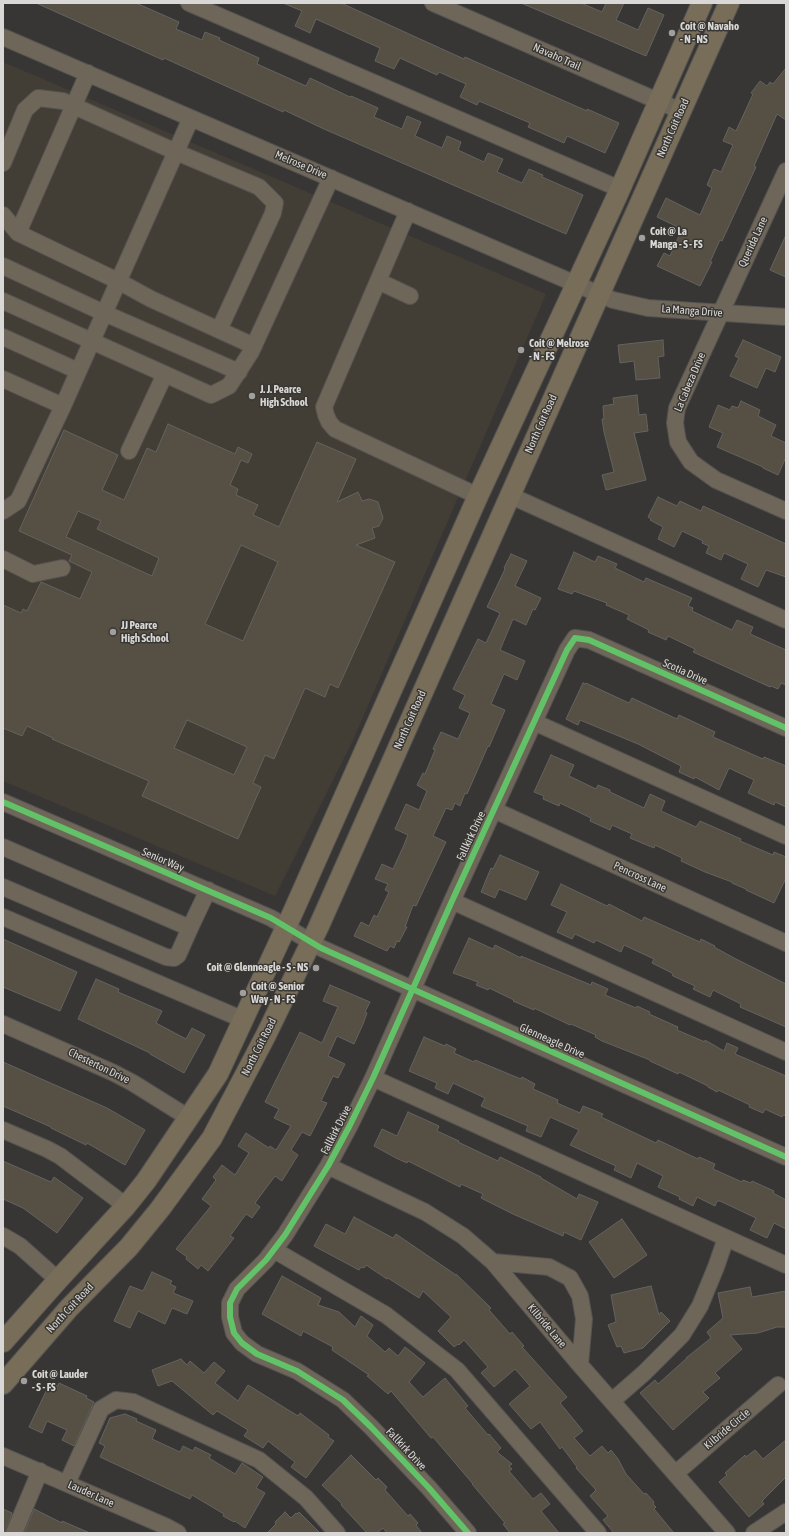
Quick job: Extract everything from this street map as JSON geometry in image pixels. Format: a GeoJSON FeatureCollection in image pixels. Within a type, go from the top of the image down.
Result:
{"type":"FeatureCollection","features":[{"type":"Feature","properties":{"kind":"main road","name":"North Coit Road"},"geometry":{"type":"LineString","coordinates":[[3,1384],[69,1308],[129,1247],[160,1209],[212,1138],[260,1046],[311,942],[729,3]]}},
{"type":"Feature","properties":{"kind":"main road"},"geometry":{"type":"LineString","coordinates":[[3,1342],[126,1206],[146,1181],[218,1074],[286,927],[478,496],[620,189],[659,102],[698,4]]}},
{"type":"Feature","properties":{"kind":"street"},"geometry":{"type":"LineString","coordinates":[[189,3],[620,189]]}},
{"type":"Feature","properties":{"kind":"street","name":"Navaho Trail"},"geometry":{"type":"LineString","coordinates":[[433,3],[681,111]]}},
{"type":"Feature","properties":{"kind":"street","name":"Melrose Drive"},"geometry":{"type":"LineString","coordinates":[[3,37],[599,294]]}},
{"type":"Feature","properties":{"kind":"street"},"geometry":{"type":"LineString","coordinates":[[18,233],[88,73]]}},
{"type":"Feature","properties":{"kind":"street"},"geometry":{"type":"LineString","coordinates":[[3,163],[25,110],[38,98],[63,101],[176,152],[259,187],[275,203],[273,213],[219,330]]}},
{"type":"Feature","properties":{"kind":"street"},"geometry":{"type":"LineString","coordinates":[[3,511],[18,501],[92,342],[191,118]]}},
{"type":"Feature","properties":{"kind":"street","name":"Querida Lane"},"geometry":{"type":"LineString","coordinates":[[720,313],[786,171]]}},
{"type":"Feature","properties":{"kind":"street"},"geometry":{"type":"LineString","coordinates":[[3,301],[212,395],[229,386],[254,346],[331,178]]}},
{"type":"Feature","properties":{"kind":"street"},"geometry":{"type":"LineString","coordinates":[[408,211],[324,408],[329,422],[335,429],[478,496]]}},
{"type":"Feature","properties":{"kind":"street"},"geometry":{"type":"LineString","coordinates":[[3,215],[18,233],[118,281],[151,299],[254,346]]}},
{"type":"Feature","properties":{"kind":"street"},"geometry":{"type":"LineString","coordinates":[[3,266],[104,313],[238,372]]}},
{"type":"Feature","properties":{"kind":"street"},"geometry":{"type":"LineString","coordinates":[[378,281],[410,296]]}},
{"type":"Feature","properties":{"kind":"street","name":"La Manga Drive"},"geometry":{"type":"LineString","coordinates":[[599,294],[624,303],[648,308],[786,317]]}},
{"type":"Feature","properties":{"kind":"street","name":"La Cabeza Drive"},"geometry":{"type":"LineString","coordinates":[[720,313],[677,408],[675,423],[678,442],[691,462],[716,480],[786,511]]}},
{"type":"Feature","properties":{"kind":"street"},"geometry":{"type":"LineString","coordinates":[[3,337],[78,371]]}},
{"type":"Feature","properties":{"kind":"street"},"geometry":{"type":"LineString","coordinates":[[129,452],[165,374]]}},
{"type":"Feature","properties":{"kind":"street"},"geometry":{"type":"LineString","coordinates":[[3,379],[63,406]]}},
{"type":"Feature","properties":{"kind":"street"},"geometry":{"type":"LineString","coordinates":[[509,495],[786,620]]}},
{"type":"Feature","properties":{"kind":"street"},"geometry":{"type":"LineString","coordinates":[[3,559],[33,574],[62,568]]}},
{"type":"Feature","properties":{"kind":"street","name":"Fallkirk Drive"},"geometry":{"type":"LineString","coordinates":[[468,1533],[392,1450],[343,1400],[298,1371],[257,1354],[242,1343],[234,1333],[230,1317],[230,1303],[237,1289],[266,1260],[285,1235],[328,1166],[373,1078],[567,650],[575,638]]}},
{"type":"Feature","properties":{"kind":"street","name":"Scotia Drive"},"geometry":{"type":"LineString","coordinates":[[575,638],[589,640],[786,728]]}},
{"type":"Feature","properties":{"kind":"street"},"geometry":{"type":"LineString","coordinates":[[534,722],[786,836]]}},
{"type":"Feature","properties":{"kind":"street","name":"Senior Way"},"geometry":{"type":"LineString","coordinates":[[3,802],[271,918],[311,942]]}},
{"type":"Feature","properties":{"kind":"street","name":"Pencross Lane"},"geometry":{"type":"LineString","coordinates":[[494,810],[786,943]]}},
{"type":"Feature","properties":{"kind":"street"},"geometry":{"type":"LineString","coordinates":[[3,847],[190,928]]}},
{"type":"Feature","properties":{"kind":"street"},"geometry":{"type":"LineString","coordinates":[[3,888],[166,957],[174,958],[178,955],[208,890]]}},
{"type":"Feature","properties":{"kind":"street"},"geometry":{"type":"LineString","coordinates":[[452,901],[786,1052]]}},
{"type":"Feature","properties":{"kind":"street"},"geometry":{"type":"LineString","coordinates":[[3,917],[244,1020]]}},
{"type":"Feature","properties":{"kind":"street","name":"Glenneagle Drive"},"geometry":{"type":"LineString","coordinates":[[311,942],[786,1157]]}},
{"type":"Feature","properties":{"kind":"street","name":"Chesterton Drive"},"geometry":{"type":"LineString","coordinates":[[3,1024],[114,1073],[133,1083],[189,1118]]}},
{"type":"Feature","properties":{"kind":"street"},"geometry":{"type":"LineString","coordinates":[[373,1078],[786,1265]]}},
{"type":"Feature","properties":{"kind":"street"},"geometry":{"type":"LineString","coordinates":[[3,1130],[60,1156],[126,1206]]}},
{"type":"Feature","properties":{"kind":"street","name":"Kilbride Lane"},"geometry":{"type":"LineString","coordinates":[[328,1166],[425,1212],[463,1236],[493,1262],[580,1365],[727,1533]]}},
{"type":"Feature","properties":{"kind":"street"},"geometry":{"type":"LineString","coordinates":[[3,1236],[20,1246],[58,1280]]}},
{"type":"Feature","properties":{"kind":"street"},"geometry":{"type":"LineString","coordinates":[[612,1401],[644,1373],[682,1335],[700,1306],[726,1238]]}},
{"type":"Feature","properties":{"kind":"street"},"geometry":{"type":"LineString","coordinates":[[274,1250],[386,1315],[457,1370],[598,1533]]}},
{"type":"Feature","properties":{"kind":"street"},"geometry":{"type":"LineString","coordinates":[[493,1262],[549,1267],[570,1278],[580,1296],[584,1318],[580,1365]]}},
{"type":"Feature","properties":{"kind":"street","name":"Kilbride Circle"},"geometry":{"type":"LineString","coordinates":[[676,1473],[778,1385]]}},
{"type":"Feature","properties":{"kind":"street"},"geometry":{"type":"LineString","coordinates":[[67,1483],[101,1409],[116,1400],[132,1402],[259,1460],[306,1498],[337,1533]]}},
{"type":"Feature","properties":{"kind":"street","name":"Lauder Lane"},"geometry":{"type":"LineString","coordinates":[[3,1456],[178,1533]]}},
{"type":"Feature","properties":{"kind":"street"},"geometry":{"type":"LineString","coordinates":[[14,1533],[40,1471]]}},
{"type":"Feature","properties":{"kind":"street"},"geometry":{"type":"LineString","coordinates":[[754,1533],[786,1512]]}},
{"type":"Feature","properties":{"kind":"shaded area","name":"J. J. Pearce High School"},"geometry":{"type":"Polygon","coordinates":[[[3,62],[546,294],[353,740],[275,896],[3,781],[3,62]]]}},
{"type":"Feature","properties":{"kind":"building"},"geometry":{"type":"Polygon","coordinates":[[[36,3],[136,3],[179,22],[176,29],[202,40],[205,32],[220,38],[219,40],[259,58],[257,64],[306,86],[310,78],[350,97],[351,96],[378,108],[374,117],[402,129],[407,116],[421,122],[415,136],[442,148],[447,136],[461,142],[458,150],[484,162],[488,153],[503,159],[497,172],[522,183],[529,169],[543,175],[542,177],[583,195],[566,234],[324,129],[284,110],[283,112],[164,58],[163,60],[36,3]]]}},
{"type":"Feature","properties":{"kind":"building"},"geometry":{"type":"Polygon","coordinates":[[[283,3],[341,3],[464,59],[465,57],[587,111],[587,109],[619,123],[605,153],[567,136],[564,143],[528,127],[530,123],[479,101],[477,105],[460,97],[466,84],[439,72],[437,75],[400,58],[394,69],[375,61],[380,48],[316,19],[310,33],[295,26],[302,11],[283,3]]]}},
{"type":"Feature","properties":{"kind":"building"},"geometry":{"type":"Polygon","coordinates":[[[521,3],[581,3],[602,12],[606,3],[624,3],[616,20],[638,30],[648,8],[664,15],[646,56],[521,3]]]}},
{"type":"Feature","properties":{"kind":"building"},"geometry":{"type":"Polygon","coordinates":[[[786,68],[786,120],[777,114],[754,166],[756,167],[722,241],[720,240],[710,262],[712,262],[700,286],[657,266],[664,253],[670,256],[682,229],[657,217],[666,198],[700,215],[712,188],[707,185],[714,169],[721,172],[733,145],[723,141],[729,127],[736,131],[753,94],[751,93],[760,81],[767,86],[770,82],[773,84],[786,68]]]}},
{"type":"Feature","properties":{"kind":"building"},"geometry":{"type":"Polygon","coordinates":[[[786,235],[786,277],[770,270],[786,235]]]}},
{"type":"Feature","properties":{"kind":"building"},"geometry":{"type":"Polygon","coordinates":[[[663,340],[664,356],[658,357],[660,378],[636,380],[634,361],[620,363],[618,345],[663,340]]]}},
{"type":"Feature","properties":{"kind":"building"},"geometry":{"type":"Polygon","coordinates":[[[743,340],[781,357],[775,372],[766,368],[757,388],[730,376],[739,358],[735,356],[743,340]]]}},
{"type":"Feature","properties":{"kind":"building"},"geometry":{"type":"Polygon","coordinates":[[[637,395],[639,415],[646,414],[648,431],[634,433],[646,480],[606,490],[602,475],[614,472],[604,432],[602,419],[604,419],[603,406],[614,404],[613,398],[637,395]]]}},
{"type":"Feature","properties":{"kind":"building"},"geometry":{"type":"Polygon","coordinates":[[[741,401],[760,410],[758,416],[776,425],[771,436],[786,443],[786,457],[778,475],[717,447],[723,433],[709,427],[718,405],[730,410],[732,406],[738,408],[741,401]]]}},
{"type":"Feature","properties":{"kind":"building","name":"JJ Pearce High School"},"geometry":{"type":"Polygon","coordinates":[[[168,424],[235,454],[238,447],[252,454],[248,463],[241,460],[230,485],[238,489],[236,495],[258,505],[253,515],[279,527],[317,442],[356,459],[337,502],[358,492],[362,501],[369,499],[378,502],[383,518],[379,526],[372,528],[375,538],[356,545],[395,562],[338,688],[330,684],[325,697],[305,688],[274,759],[265,755],[253,783],[261,787],[238,839],[142,796],[149,781],[52,739],[53,738],[27,726],[22,736],[3,728],[3,605],[21,613],[23,609],[27,611],[41,582],[80,599],[92,572],[69,561],[72,555],[19,531],[64,430],[118,455],[102,490],[124,500],[147,448],[156,452],[168,424]],[[78,511],[66,537],[152,576],[159,558],[97,529],[101,521],[78,511]],[[241,545],[205,624],[243,641],[278,562],[241,545]],[[187,720],[174,748],[234,775],[247,747],[187,720]]]}},
{"type":"Feature","properties":{"kind":"building"},"geometry":{"type":"Polygon","coordinates":[[[658,497],[677,506],[680,501],[701,511],[703,506],[786,544],[786,577],[766,570],[758,587],[741,579],[748,564],[724,553],[721,560],[706,553],[709,546],[702,543],[703,541],[682,531],[674,547],[658,539],[663,527],[650,520],[651,519],[648,517],[658,497]]]}},
{"type":"Feature","properties":{"kind":"building"},"geometry":{"type":"Polygon","coordinates":[[[574,552],[595,562],[598,556],[617,564],[615,568],[644,582],[646,578],[692,598],[688,606],[693,608],[692,611],[732,630],[737,620],[753,627],[750,634],[786,650],[786,685],[781,683],[778,689],[771,686],[770,687],[693,652],[695,649],[668,636],[666,640],[648,632],[649,630],[627,619],[629,615],[606,605],[607,603],[574,591],[572,594],[558,589],[574,552]]]}},
{"type":"Feature","properties":{"kind":"building"},"geometry":{"type":"Polygon","coordinates":[[[511,554],[527,561],[515,586],[541,598],[535,610],[533,609],[526,625],[513,619],[500,650],[525,661],[517,680],[504,674],[491,704],[505,710],[467,794],[465,793],[460,806],[455,803],[452,810],[446,808],[433,836],[446,842],[416,906],[413,905],[405,927],[407,927],[399,942],[397,941],[394,948],[390,946],[387,951],[354,936],[361,922],[369,926],[374,915],[377,917],[389,892],[385,890],[388,884],[375,879],[382,864],[393,869],[404,845],[408,835],[395,829],[406,804],[419,810],[427,791],[417,785],[423,773],[425,774],[435,750],[433,749],[441,732],[458,739],[470,713],[459,708],[465,695],[453,689],[478,639],[486,643],[500,613],[487,607],[511,554]]]}},
{"type":"Feature","properties":{"kind":"building"},"geometry":{"type":"Polygon","coordinates":[[[583,683],[629,703],[632,698],[677,719],[679,715],[715,732],[713,737],[763,759],[764,757],[786,766],[786,807],[775,802],[774,805],[748,793],[754,780],[729,768],[719,790],[695,777],[694,779],[679,772],[681,766],[638,744],[580,720],[578,725],[566,719],[583,683]]]}},
{"type":"Feature","properties":{"kind":"building"},"geometry":{"type":"Polygon","coordinates":[[[551,755],[574,765],[569,776],[596,789],[598,785],[644,808],[650,794],[665,801],[661,811],[696,827],[700,821],[741,839],[740,841],[773,855],[774,852],[786,857],[786,878],[774,903],[732,882],[681,861],[682,858],[655,845],[654,848],[630,838],[632,834],[612,825],[610,830],[590,821],[591,818],[560,803],[559,806],[543,799],[544,796],[534,792],[551,755]]]}},
{"type":"Feature","properties":{"kind":"building"},"geometry":{"type":"Polygon","coordinates":[[[500,855],[539,872],[526,900],[499,889],[495,898],[481,892],[491,868],[493,869],[500,855]]]}},
{"type":"Feature","properties":{"kind":"building"},"geometry":{"type":"Polygon","coordinates":[[[561,884],[607,906],[609,904],[642,921],[644,917],[700,942],[701,939],[734,958],[786,984],[786,1027],[740,1007],[741,1004],[713,990],[710,997],[693,989],[695,986],[673,976],[672,973],[652,963],[654,959],[624,945],[621,952],[596,940],[594,943],[575,934],[572,939],[557,932],[567,912],[551,905],[561,884]]]}},
{"type":"Feature","properties":{"kind":"building"},"geometry":{"type":"Polygon","coordinates":[[[469,938],[493,949],[495,945],[521,958],[521,956],[591,985],[592,982],[608,989],[605,995],[636,1008],[637,1006],[650,1012],[649,1014],[678,1027],[677,1030],[705,1042],[705,1040],[724,1051],[727,1043],[738,1048],[735,1054],[786,1076],[786,1116],[783,1115],[782,1117],[765,1109],[763,1113],[749,1107],[750,1105],[718,1090],[717,1092],[679,1072],[678,1074],[650,1060],[602,1041],[595,1037],[596,1035],[571,1024],[570,1025],[534,1008],[534,1010],[513,1001],[514,1000],[489,988],[488,990],[476,985],[478,982],[453,973],[469,938]]]}},
{"type":"Feature","properties":{"kind":"building"},"geometry":{"type":"Polygon","coordinates":[[[3,939],[77,972],[60,1011],[3,987],[3,939]]]}},
{"type":"Feature","properties":{"kind":"building"},"geometry":{"type":"Polygon","coordinates":[[[96,979],[119,989],[118,992],[162,1011],[156,1023],[186,1039],[192,1028],[205,1035],[184,1073],[150,1053],[78,1019],[96,979]]]}},
{"type":"Feature","properties":{"kind":"building"},"geometry":{"type":"Polygon","coordinates":[[[330,985],[370,1002],[365,1012],[367,1013],[363,1024],[354,1044],[337,1036],[328,1056],[345,1064],[338,1078],[333,1076],[321,1101],[327,1103],[310,1136],[302,1132],[291,1150],[298,1155],[282,1181],[275,1176],[255,1203],[260,1207],[252,1218],[246,1214],[230,1236],[234,1238],[208,1271],[201,1265],[198,1269],[186,1259],[187,1257],[176,1249],[211,1206],[202,1199],[216,1180],[213,1177],[222,1165],[235,1175],[249,1153],[238,1146],[246,1133],[269,1148],[270,1146],[276,1150],[291,1126],[274,1118],[279,1109],[265,1102],[300,1032],[322,1043],[338,1007],[323,1001],[330,985]]]}},
{"type":"Feature","properties":{"kind":"building"},"geometry":{"type":"Polygon","coordinates":[[[424,1037],[456,1049],[454,1053],[474,1062],[475,1060],[521,1079],[522,1077],[535,1084],[533,1089],[558,1100],[557,1103],[580,1113],[583,1106],[603,1114],[601,1117],[656,1143],[658,1140],[698,1159],[699,1157],[715,1164],[713,1169],[742,1182],[743,1180],[751,1183],[752,1181],[774,1191],[773,1193],[786,1200],[786,1229],[774,1223],[767,1238],[750,1230],[756,1218],[720,1201],[717,1201],[715,1206],[697,1197],[693,1206],[679,1199],[680,1197],[658,1187],[663,1176],[637,1163],[631,1178],[614,1170],[616,1166],[570,1145],[579,1130],[550,1117],[541,1137],[526,1131],[528,1126],[481,1106],[485,1098],[453,1083],[448,1094],[435,1088],[437,1083],[409,1071],[424,1037]]]}},
{"type":"Feature","properties":{"kind":"building"},"geometry":{"type":"Polygon","coordinates":[[[3,1062],[107,1108],[145,1130],[125,1165],[87,1143],[86,1145],[51,1127],[3,1106],[3,1062]]]}},
{"type":"Feature","properties":{"kind":"building"},"geometry":{"type":"Polygon","coordinates":[[[408,1112],[439,1126],[437,1131],[459,1141],[458,1142],[498,1161],[500,1157],[541,1177],[577,1199],[579,1194],[598,1202],[581,1240],[564,1232],[563,1236],[513,1214],[481,1198],[483,1194],[461,1184],[460,1187],[408,1161],[407,1163],[396,1158],[374,1146],[382,1129],[397,1136],[408,1112]]]}},
{"type":"Feature","properties":{"kind":"building"},"geometry":{"type":"Polygon","coordinates":[[[3,1161],[51,1182],[54,1177],[83,1198],[57,1233],[23,1208],[3,1199],[3,1161]]]}},
{"type":"Feature","properties":{"kind":"building"},"geometry":{"type":"Polygon","coordinates":[[[354,1217],[393,1238],[396,1234],[456,1274],[491,1308],[489,1310],[510,1334],[512,1332],[524,1346],[522,1347],[567,1397],[560,1403],[583,1431],[574,1438],[590,1456],[602,1446],[608,1453],[611,1450],[626,1474],[644,1494],[646,1493],[654,1502],[653,1504],[656,1507],[654,1509],[674,1533],[614,1533],[603,1520],[608,1516],[590,1496],[596,1490],[576,1468],[577,1467],[562,1447],[560,1449],[540,1422],[531,1429],[509,1404],[530,1386],[515,1369],[494,1387],[481,1373],[488,1367],[464,1340],[459,1345],[458,1344],[454,1347],[438,1331],[451,1317],[423,1291],[419,1298],[366,1265],[364,1268],[361,1267],[359,1270],[314,1246],[326,1224],[345,1234],[354,1217]]]}},
{"type":"Feature","properties":{"kind":"building"},"geometry":{"type":"Polygon","coordinates":[[[622,1219],[647,1255],[614,1278],[589,1242],[622,1219]]]}},
{"type":"Feature","properties":{"kind":"building"},"geometry":{"type":"Polygon","coordinates":[[[152,1272],[172,1281],[170,1284],[176,1287],[173,1293],[193,1301],[187,1314],[172,1308],[165,1324],[138,1311],[130,1328],[114,1321],[130,1286],[143,1291],[152,1272]]]}},
{"type":"Feature","properties":{"kind":"building"},"geometry":{"type":"Polygon","coordinates":[[[282,1276],[321,1298],[318,1305],[339,1312],[355,1327],[361,1316],[373,1325],[367,1336],[385,1352],[389,1348],[398,1356],[405,1347],[425,1363],[409,1382],[423,1397],[445,1378],[468,1406],[465,1408],[501,1448],[497,1452],[512,1464],[509,1466],[512,1469],[509,1471],[533,1499],[541,1493],[550,1504],[541,1511],[559,1533],[510,1533],[503,1524],[505,1523],[473,1484],[391,1391],[388,1394],[367,1376],[369,1375],[332,1350],[333,1347],[303,1331],[301,1336],[262,1314],[282,1276]]]}},
{"type":"Feature","properties":{"kind":"building"},"geometry":{"type":"Polygon","coordinates":[[[651,1286],[659,1315],[661,1312],[670,1321],[643,1348],[624,1353],[621,1346],[617,1347],[608,1325],[616,1322],[611,1295],[651,1286]]]}},
{"type":"Feature","properties":{"kind":"building"},"geometry":{"type":"Polygon","coordinates":[[[750,1287],[752,1297],[786,1291],[786,1327],[777,1327],[758,1333],[730,1335],[742,1349],[715,1373],[720,1378],[703,1392],[709,1398],[673,1430],[640,1393],[655,1380],[658,1384],[686,1358],[711,1338],[707,1332],[723,1318],[718,1293],[750,1287]]]}},
{"type":"Feature","properties":{"kind":"building"},"geometry":{"type":"Polygon","coordinates":[[[181,1359],[187,1365],[190,1361],[204,1373],[214,1362],[225,1371],[215,1383],[238,1401],[248,1385],[298,1416],[300,1413],[329,1435],[328,1437],[334,1441],[306,1478],[291,1467],[295,1462],[268,1441],[263,1448],[244,1436],[248,1430],[217,1411],[213,1415],[172,1381],[158,1386],[152,1370],[181,1359]]]}},
{"type":"Feature","properties":{"kind":"building"},"geometry":{"type":"Polygon","coordinates":[[[50,1383],[58,1386],[59,1383],[87,1396],[86,1398],[94,1402],[74,1446],[62,1440],[67,1430],[47,1421],[42,1433],[29,1427],[50,1383]]]}},
{"type":"Feature","properties":{"kind":"building"},"geometry":{"type":"Polygon","coordinates":[[[125,1414],[156,1430],[152,1439],[180,1452],[183,1446],[193,1451],[195,1447],[211,1455],[209,1458],[235,1474],[242,1463],[263,1477],[256,1488],[265,1493],[245,1528],[235,1521],[234,1522],[223,1516],[224,1514],[192,1495],[190,1499],[100,1457],[105,1446],[99,1443],[110,1418],[125,1414]]]}},
{"type":"Feature","properties":{"kind":"building"},"geometry":{"type":"Polygon","coordinates":[[[786,1440],[786,1477],[762,1501],[764,1504],[749,1517],[719,1482],[727,1475],[725,1473],[745,1455],[746,1457],[755,1450],[763,1459],[786,1440]]]}},
{"type":"Feature","properties":{"kind":"building"},"geometry":{"type":"Polygon","coordinates":[[[351,1455],[376,1480],[378,1478],[387,1487],[385,1490],[408,1516],[410,1514],[418,1523],[416,1525],[422,1533],[387,1533],[383,1528],[377,1533],[367,1533],[341,1505],[342,1504],[322,1485],[351,1455]]]}},
{"type":"Feature","properties":{"kind":"building"},"geometry":{"type":"Polygon","coordinates":[[[3,1509],[12,1513],[5,1533],[3,1533],[3,1509]]]}},
{"type":"Feature","properties":{"kind":"building"},"geometry":{"type":"Polygon","coordinates":[[[34,1509],[62,1523],[62,1521],[90,1533],[24,1533],[34,1509]]]}},
{"type":"Feature","properties":{"kind":"building"},"geometry":{"type":"Polygon","coordinates":[[[285,1512],[291,1518],[299,1512],[320,1533],[267,1533],[285,1512]]]}},
{"type":"Feature","properties":{"kind":"cycle path"},"geometry":{"type":"LineString","coordinates":[[468,1533],[429,1488],[343,1400],[297,1371],[257,1354],[242,1343],[234,1333],[230,1317],[230,1303],[237,1289],[266,1260],[285,1235],[328,1166],[349,1127],[373,1078],[567,650],[575,638],[589,640],[786,728]]}},
{"type":"Feature","properties":{"kind":"cycle path"},"geometry":{"type":"LineString","coordinates":[[3,802],[271,918],[321,948],[786,1157]]}},
{"type":"Feature","properties":{"kind":"place","name":"Coit @ Navaho - N - NS"},"geometry":{"type":"Point","coordinates":[672,33]}},
{"type":"Feature","properties":{"kind":"place","name":"Coit @ La Manga - S - FS"},"geometry":{"type":"Point","coordinates":[642,238]}},
{"type":"Feature","properties":{"kind":"place","name":"Coit @ Melrose - N - FS"},"geometry":{"type":"Point","coordinates":[521,350]}},
{"type":"Feature","properties":{"kind":"place","name":"J. J. Pearce High School"},"geometry":{"type":"Point","coordinates":[252,396]}},
{"type":"Feature","properties":{"kind":"place","name":"JJ Pearce High School"},"geometry":{"type":"Point","coordinates":[113,632]}},
{"type":"Feature","properties":{"kind":"place","name":"Coit @ Glenneagle - S - NS"},"geometry":{"type":"Point","coordinates":[316,968]}},
{"type":"Feature","properties":{"kind":"place","name":"Coit @ Senior Way - N - FS"},"geometry":{"type":"Point","coordinates":[243,993]}},
{"type":"Feature","properties":{"kind":"place","name":"Coit @ Lauder - S - FS"},"geometry":{"type":"Point","coordinates":[24,1381]}}]}
